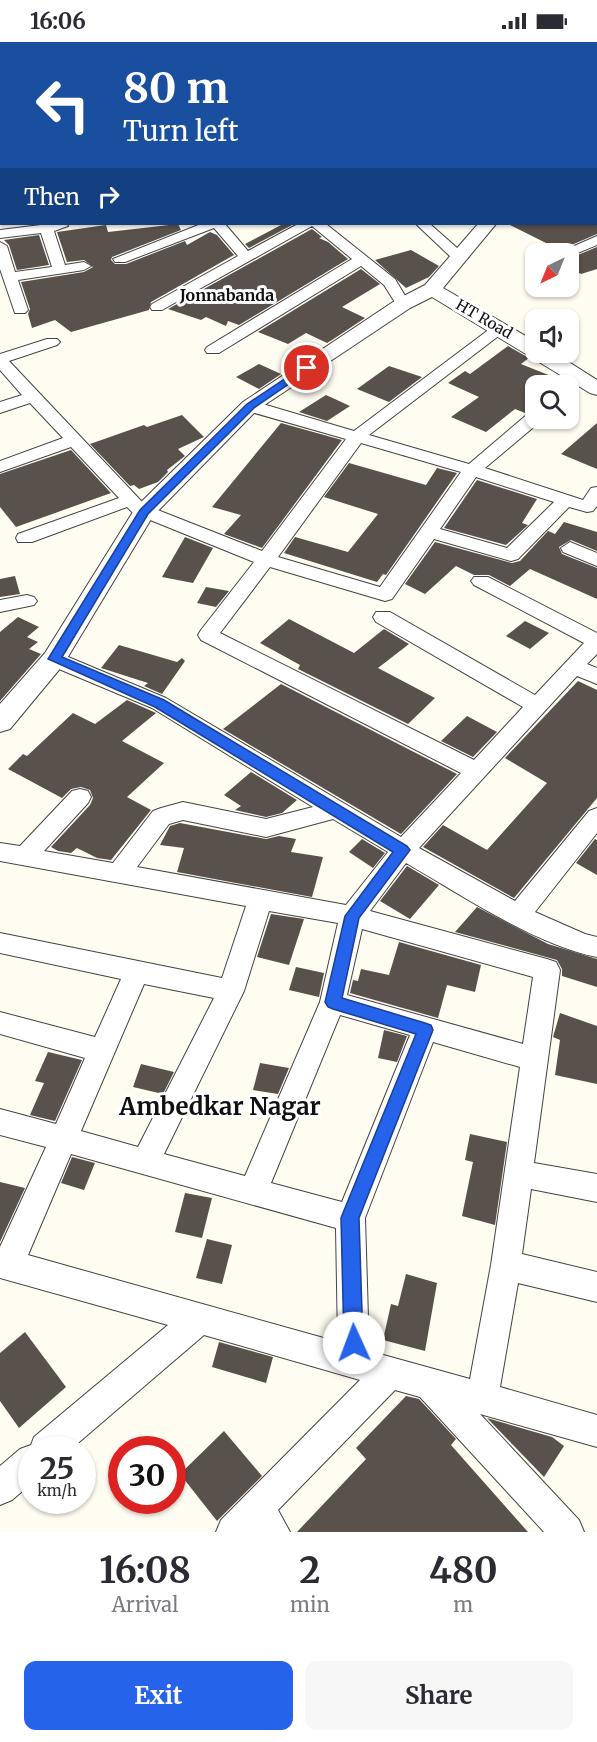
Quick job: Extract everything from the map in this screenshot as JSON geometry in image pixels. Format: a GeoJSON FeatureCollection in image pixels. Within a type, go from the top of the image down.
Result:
{"type":"FeatureCollection","features":[{"type":"Feature","properties":{"kind":"street"},"geometry":{"type":"LineString","coordinates":[[120,259],[164,237],[208,225]]}},
{"type":"Feature","properties":{"kind":"street"},"geometry":{"type":"LineString","coordinates":[[219,225],[246,257]]}},
{"type":"Feature","properties":{"kind":"street"},"geometry":{"type":"LineString","coordinates":[[157,308],[305,225]]}},
{"type":"Feature","properties":{"kind":"street"},"geometry":{"type":"LineString","coordinates":[[319,225],[390,282],[403,304]]}},
{"type":"Feature","properties":{"kind":"street"},"geometry":{"type":"LineString","coordinates":[[423,225],[460,258]]}},
{"type":"Feature","properties":{"kind":"street"},"geometry":{"type":"LineString","coordinates":[[0,722],[54,659],[137,506],[250,406],[403,304],[432,289],[486,225]]}},
{"type":"Feature","properties":{"kind":"street"},"geometry":{"type":"LineString","coordinates":[[0,234],[54,227],[60,270]]}},
{"type":"Feature","properties":{"kind":"street"},"geometry":{"type":"LineString","coordinates":[[579,248],[597,240]]}},
{"type":"Feature","properties":{"kind":"street"},"geometry":{"type":"LineString","coordinates":[[1,250],[20,310]]}},
{"type":"Feature","properties":{"kind":"street"},"geometry":{"type":"LineString","coordinates":[[213,350],[360,260]]}},
{"type":"Feature","properties":{"kind":"street"},"geometry":{"type":"LineString","coordinates":[[10,277],[84,266]]}},
{"type":"Feature","properties":{"kind":"street","name":"HT Road"},"geometry":{"type":"LineString","coordinates":[[432,289],[525,344]]}},
{"type":"Feature","properties":{"kind":"street"},"geometry":{"type":"LineString","coordinates":[[477,771],[208,635],[347,453],[356,437],[500,328]]}},
{"type":"Feature","properties":{"kind":"street"},"geometry":{"type":"LineString","coordinates":[[52,342],[0,360],[137,506],[264,559],[385,596],[472,470],[525,425]]}},
{"type":"Feature","properties":{"kind":"street","name":"HT Road"},"geometry":{"type":"LineString","coordinates":[[550,363],[564,375]]}},
{"type":"Feature","properties":{"kind":"street","name":"HT Road"},"geometry":{"type":"LineString","coordinates":[[579,385],[597,389]]}},
{"type":"Feature","properties":{"kind":"street"},"geometry":{"type":"LineString","coordinates":[[0,408],[34,396]]}},
{"type":"Feature","properties":{"kind":"street"},"geometry":{"type":"LineString","coordinates":[[250,406],[472,470],[587,507],[597,492]]}},
{"type":"Feature","properties":{"kind":"street"},"geometry":{"type":"LineString","coordinates":[[0,467],[75,440]]}},
{"type":"Feature","properties":{"kind":"street"},"geometry":{"type":"LineString","coordinates":[[431,532],[511,555],[566,500]]}},
{"type":"Feature","properties":{"kind":"street"},"geometry":{"type":"LineString","coordinates":[[25,538],[137,506]]}},
{"type":"Feature","properties":{"kind":"street"},"geometry":{"type":"LineString","coordinates":[[570,548],[597,560]]}},
{"type":"Feature","properties":{"kind":"street"},"geometry":{"type":"LineString","coordinates":[[253,1191],[333,1002],[352,916],[402,850],[597,641],[481,581]]}},
{"type":"Feature","properties":{"kind":"street"},"geometry":{"type":"LineString","coordinates":[[382,617],[537,706]]}},
{"type":"Feature","properties":{"kind":"street"},"geometry":{"type":"LineString","coordinates":[[54,659],[159,703],[402,850],[518,915],[581,944],[597,947]]}},
{"type":"Feature","properties":{"kind":"street"},"geometry":{"type":"LineString","coordinates":[[574,666],[597,677]]}},
{"type":"Feature","properties":{"kind":"street"},"geometry":{"type":"LineString","coordinates":[[25,856],[80,797]]}},
{"type":"Feature","properties":{"kind":"street"},"geometry":{"type":"LineString","coordinates":[[118,874],[161,817],[169,813],[183,811],[266,828],[335,810]]}},
{"type":"Feature","properties":{"kind":"street"},"geometry":{"type":"LineString","coordinates":[[518,915],[597,817]]}},
{"type":"Feature","properties":{"kind":"street"},"geometry":{"type":"LineString","coordinates":[[0,852],[352,916],[547,970],[506,1265],[482,1399]]}},
{"type":"Feature","properties":{"kind":"street"},"geometry":{"type":"LineString","coordinates":[[146,1161],[231,990],[260,901]]}},
{"type":"Feature","properties":{"kind":"street"},"geometry":{"type":"LineString","coordinates":[[0,944],[231,990]]}},
{"type":"Feature","properties":{"kind":"street"},"geometry":{"type":"LineString","coordinates":[[137,971],[63,1140],[4,1264],[597,1431]]}},
{"type":"Feature","properties":{"kind":"street"},"geometry":{"type":"LineString","coordinates":[[333,1002],[425,1030],[534,1059]]}},
{"type":"Feature","properties":{"kind":"street"},"geometry":{"type":"LineString","coordinates":[[0,1023],[102,1051]]}},
{"type":"Feature","properties":{"kind":"street"},"geometry":{"type":"LineString","coordinates":[[354,1364],[350,1218],[425,1030]]}},
{"type":"Feature","properties":{"kind":"street"},"geometry":{"type":"LineString","coordinates":[[0,1122],[350,1218]]}},
{"type":"Feature","properties":{"kind":"street"},"geometry":{"type":"LineString","coordinates":[[518,1173],[597,1188]]}},
{"type":"Feature","properties":{"kind":"street"},"geometry":{"type":"LineString","coordinates":[[506,1265],[597,1287]]}},
{"type":"Feature","properties":{"kind":"street"},"geometry":{"type":"LineString","coordinates":[[61,1436],[199,1320]]}},
{"type":"Feature","properties":{"kind":"street"},"geometry":{"type":"LineString","coordinates":[[254,1525],[389,1373]]}},
{"type":"Feature","properties":{"kind":"street"},"geometry":{"type":"LineString","coordinates":[[430,1384],[567,1532]]}},
{"type":"Feature","properties":{"kind":"street"},"geometry":{"type":"LineString","coordinates":[[0,1488],[18,1473]]}},
{"type":"Feature","properties":{"kind":"building"},"geometry":{"type":"Polygon","coordinates":[[[106,225],[108,232],[169,225],[178,225],[181,230],[112,257],[111,260],[115,264],[126,264],[185,241],[187,245],[210,232],[217,235],[234,255],[151,302],[149,310],[71,332],[55,320],[32,328],[28,314],[30,309],[21,282],[84,272],[93,267],[84,260],[67,262],[57,232],[106,225]]]}},
{"type":"Feature","properties":{"kind":"building"},"geometry":{"type":"Polygon","coordinates":[[[281,225],[292,225],[249,248],[245,244],[281,225]]]}},
{"type":"Feature","properties":{"kind":"building"},"geometry":{"type":"Polygon","coordinates":[[[510,225],[597,225],[597,234],[576,243],[546,243],[510,225]]]}},
{"type":"Feature","properties":{"kind":"building"},"geometry":{"type":"Polygon","coordinates":[[[312,229],[322,237],[319,238],[328,242],[348,259],[239,325],[228,321],[226,326],[206,317],[201,320],[168,309],[312,229]]]}},
{"type":"Feature","properties":{"kind":"building"},"geometry":{"type":"Polygon","coordinates":[[[39,235],[49,265],[17,270],[9,245],[4,240],[39,235]]]}},
{"type":"Feature","properties":{"kind":"building"},"geometry":{"type":"Polygon","coordinates":[[[597,247],[597,269],[579,273],[579,254],[597,247]]]}},
{"type":"Feature","properties":{"kind":"building"},"geometry":{"type":"Polygon","coordinates":[[[411,250],[439,266],[429,277],[406,288],[375,260],[411,250]]]}},
{"type":"Feature","properties":{"kind":"building"},"geometry":{"type":"Polygon","coordinates":[[[361,269],[380,284],[342,307],[365,318],[332,340],[327,343],[306,333],[288,344],[258,332],[361,269]]]}},
{"type":"Feature","properties":{"kind":"building"},"geometry":{"type":"Polygon","coordinates":[[[508,346],[525,356],[525,361],[521,364],[548,375],[525,375],[525,413],[515,409],[486,432],[451,417],[479,397],[448,383],[465,371],[470,374],[508,346]]]}},
{"type":"Feature","properties":{"kind":"building"},"geometry":{"type":"Polygon","coordinates":[[[259,364],[281,374],[259,389],[236,377],[259,364]]]}},
{"type":"Feature","properties":{"kind":"building"},"geometry":{"type":"Polygon","coordinates":[[[389,366],[422,377],[389,402],[357,389],[389,366]]]}},
{"type":"Feature","properties":{"kind":"building"},"geometry":{"type":"Polygon","coordinates":[[[326,395],[350,406],[327,421],[299,412],[326,395]]]}},
{"type":"Feature","properties":{"kind":"building"},"geometry":{"type":"Polygon","coordinates":[[[182,415],[204,437],[178,449],[185,456],[167,470],[168,472],[158,482],[139,489],[134,485],[130,486],[90,444],[144,425],[147,427],[182,415]]]}},
{"type":"Feature","properties":{"kind":"building"},"geometry":{"type":"Polygon","coordinates":[[[281,423],[342,440],[262,548],[224,534],[241,515],[212,507],[281,423]]]}},
{"type":"Feature","properties":{"kind":"building"},"geometry":{"type":"Polygon","coordinates":[[[597,423],[597,469],[561,454],[597,423]]]}},
{"type":"Feature","properties":{"kind":"building"},"geometry":{"type":"Polygon","coordinates":[[[71,450],[111,493],[16,527],[0,507],[0,474],[71,450]]]}},
{"type":"Feature","properties":{"kind":"building"},"geometry":{"type":"Polygon","coordinates":[[[349,463],[426,485],[437,468],[457,473],[386,575],[383,574],[377,582],[284,553],[295,537],[348,552],[378,514],[324,497],[349,463]]]}},
{"type":"Feature","properties":{"kind":"building"},"geometry":{"type":"Polygon","coordinates":[[[477,480],[537,499],[522,523],[528,525],[506,545],[444,528],[477,480]]]}},
{"type":"Feature","properties":{"kind":"building"},"geometry":{"type":"Polygon","coordinates":[[[564,522],[597,532],[597,551],[571,540],[559,547],[562,554],[597,568],[597,599],[530,569],[510,586],[489,575],[474,575],[456,566],[425,594],[405,584],[435,542],[512,563],[520,561],[548,531],[555,534],[564,522]]]}},
{"type":"Feature","properties":{"kind":"building"},"geometry":{"type":"Polygon","coordinates":[[[185,537],[213,548],[193,583],[162,577],[185,537]]]}},
{"type":"Feature","properties":{"kind":"building"},"geometry":{"type":"Polygon","coordinates":[[[15,576],[20,594],[0,597],[0,579],[15,576]]]}},
{"type":"Feature","properties":{"kind":"building"},"geometry":{"type":"Polygon","coordinates":[[[206,587],[229,591],[216,607],[197,603],[206,587]]]}},
{"type":"Feature","properties":{"kind":"building"},"geometry":{"type":"Polygon","coordinates":[[[18,617],[39,627],[27,637],[38,642],[29,649],[41,654],[0,701],[0,632],[18,617]]]}},
{"type":"Feature","properties":{"kind":"building"},"geometry":{"type":"Polygon","coordinates":[[[289,619],[354,653],[384,629],[409,644],[378,668],[435,698],[408,724],[298,669],[300,665],[260,643],[289,619]]]}},
{"type":"Feature","properties":{"kind":"building"},"geometry":{"type":"Polygon","coordinates":[[[525,621],[549,633],[530,649],[506,636],[525,621]]]}},
{"type":"Feature","properties":{"kind":"building"},"geometry":{"type":"Polygon","coordinates":[[[119,645],[177,662],[182,658],[185,661],[162,694],[144,686],[148,683],[101,668],[119,645]]]}},
{"type":"Feature","properties":{"kind":"building"},"geometry":{"type":"Polygon","coordinates":[[[578,681],[597,690],[597,798],[514,898],[423,847],[443,825],[487,850],[547,783],[505,758],[578,681]]]}},
{"type":"Feature","properties":{"kind":"building"},"geometry":{"type":"Polygon","coordinates":[[[281,684],[457,774],[401,834],[223,729],[281,684]]]}},
{"type":"Feature","properties":{"kind":"building"},"geometry":{"type":"Polygon","coordinates":[[[127,700],[156,713],[122,741],[164,763],[127,797],[151,810],[111,860],[97,858],[77,848],[71,853],[58,851],[51,847],[90,805],[93,798],[90,790],[81,787],[71,789],[62,798],[8,769],[23,754],[27,756],[73,713],[95,724],[127,700]]]}},
{"type":"Feature","properties":{"kind":"building"},"geometry":{"type":"Polygon","coordinates":[[[467,716],[497,732],[473,757],[441,741],[467,716]]]}},
{"type":"Feature","properties":{"kind":"building"},"geometry":{"type":"Polygon","coordinates":[[[251,772],[297,800],[282,813],[266,817],[235,810],[241,806],[224,795],[251,772]]]}},
{"type":"Feature","properties":{"kind":"building"},"geometry":{"type":"Polygon","coordinates":[[[180,823],[266,839],[279,836],[296,839],[291,852],[323,857],[312,897],[177,872],[184,848],[160,845],[170,826],[180,823]]]}},
{"type":"Feature","properties":{"kind":"building"},"geometry":{"type":"Polygon","coordinates":[[[362,839],[385,853],[373,868],[349,852],[362,839]]]}},
{"type":"Feature","properties":{"kind":"building"},"geometry":{"type":"Polygon","coordinates":[[[595,839],[597,840],[597,875],[576,863],[595,839]]]}},
{"type":"Feature","properties":{"kind":"building"},"geometry":{"type":"Polygon","coordinates":[[[407,866],[439,885],[410,919],[380,901],[407,866]]]}},
{"type":"Feature","properties":{"kind":"building"},"geometry":{"type":"Polygon","coordinates":[[[477,907],[548,944],[597,959],[597,987],[562,976],[562,969],[557,960],[455,932],[477,907]]]}},
{"type":"Feature","properties":{"kind":"building"},"geometry":{"type":"Polygon","coordinates":[[[271,914],[304,919],[289,965],[257,957],[271,914]]]}},
{"type":"Feature","properties":{"kind":"building"},"geometry":{"type":"Polygon","coordinates":[[[399,942],[481,965],[475,992],[447,985],[438,1018],[350,993],[353,980],[358,981],[361,969],[389,975],[399,942]]]}},
{"type":"Feature","properties":{"kind":"building"},"geometry":{"type":"Polygon","coordinates":[[[296,967],[324,973],[319,997],[289,990],[296,967]]]}},
{"type":"Feature","properties":{"kind":"building"},"geometry":{"type":"Polygon","coordinates":[[[560,1013],[597,1026],[597,1084],[555,1075],[560,1040],[553,1037],[560,1013]]]}},
{"type":"Feature","properties":{"kind":"building"},"geometry":{"type":"Polygon","coordinates":[[[384,1030],[407,1036],[397,1062],[378,1058],[384,1030]]]}},
{"type":"Feature","properties":{"kind":"building"},"geometry":{"type":"Polygon","coordinates":[[[48,1052],[82,1060],[55,1121],[30,1115],[44,1083],[35,1081],[48,1052]]]}},
{"type":"Feature","properties":{"kind":"building"},"geometry":{"type":"Polygon","coordinates":[[[260,1063],[289,1068],[278,1094],[253,1090],[260,1063]]]}},
{"type":"Feature","properties":{"kind":"building"},"geometry":{"type":"Polygon","coordinates":[[[141,1064],[174,1072],[163,1094],[133,1087],[141,1064]]]}},
{"type":"Feature","properties":{"kind":"building"},"geometry":{"type":"Polygon","coordinates":[[[470,1134],[507,1142],[495,1225],[462,1216],[473,1162],[465,1160],[470,1134]]]}},
{"type":"Feature","properties":{"kind":"building"},"geometry":{"type":"Polygon","coordinates":[[[72,1157],[95,1163],[84,1190],[61,1183],[72,1157]]]}},
{"type":"Feature","properties":{"kind":"building"},"geometry":{"type":"Polygon","coordinates":[[[0,1182],[25,1188],[0,1242],[0,1182]]]}},
{"type":"Feature","properties":{"kind":"building"},"geometry":{"type":"Polygon","coordinates":[[[185,1193],[212,1198],[202,1238],[175,1232],[185,1193]]]}},
{"type":"Feature","properties":{"kind":"building"},"geometry":{"type":"Polygon","coordinates":[[[207,1239],[232,1245],[222,1284],[196,1278],[207,1239]]]}},
{"type":"Feature","properties":{"kind":"building"},"geometry":{"type":"Polygon","coordinates":[[[406,1274],[437,1283],[425,1351],[383,1340],[391,1304],[398,1306],[406,1274]]]}},
{"type":"Feature","properties":{"kind":"building"},"geometry":{"type":"Polygon","coordinates":[[[25,1332],[66,1387],[19,1428],[0,1401],[0,1353],[25,1332]]]}},
{"type":"Feature","properties":{"kind":"building"},"geometry":{"type":"Polygon","coordinates":[[[219,1342],[273,1357],[266,1383],[212,1367],[219,1342]]]}},
{"type":"Feature","properties":{"kind":"building"},"geometry":{"type":"Polygon","coordinates":[[[406,1396],[419,1399],[456,1439],[451,1445],[528,1532],[297,1532],[366,1459],[356,1448],[406,1396]]]}},
{"type":"Feature","properties":{"kind":"building"},"geometry":{"type":"Polygon","coordinates":[[[487,1418],[552,1437],[564,1446],[544,1477],[487,1418]]]}},
{"type":"Feature","properties":{"kind":"building"},"geometry":{"type":"Polygon","coordinates":[[[224,1431],[262,1476],[217,1521],[186,1482],[186,1468],[224,1431]]]}},
{"type":"Feature","properties":{"kind":"district","name":"Jonnabanda"},"geometry":{"type":"Point","coordinates":[227,295]}},
{"type":"Feature","properties":{"kind":"district","name":"Ambedkar Nagar"},"geometry":{"type":"Point","coordinates":[220,1107]}},
{"type":"Feature","properties":{"kind":"route"},"geometry":{"type":"LineString","coordinates":[[307,368],[250,406],[144,512],[134,524],[54,659],[159,703],[402,850],[352,916],[333,1002],[425,1030],[350,1218],[354,1343]]}}]}
